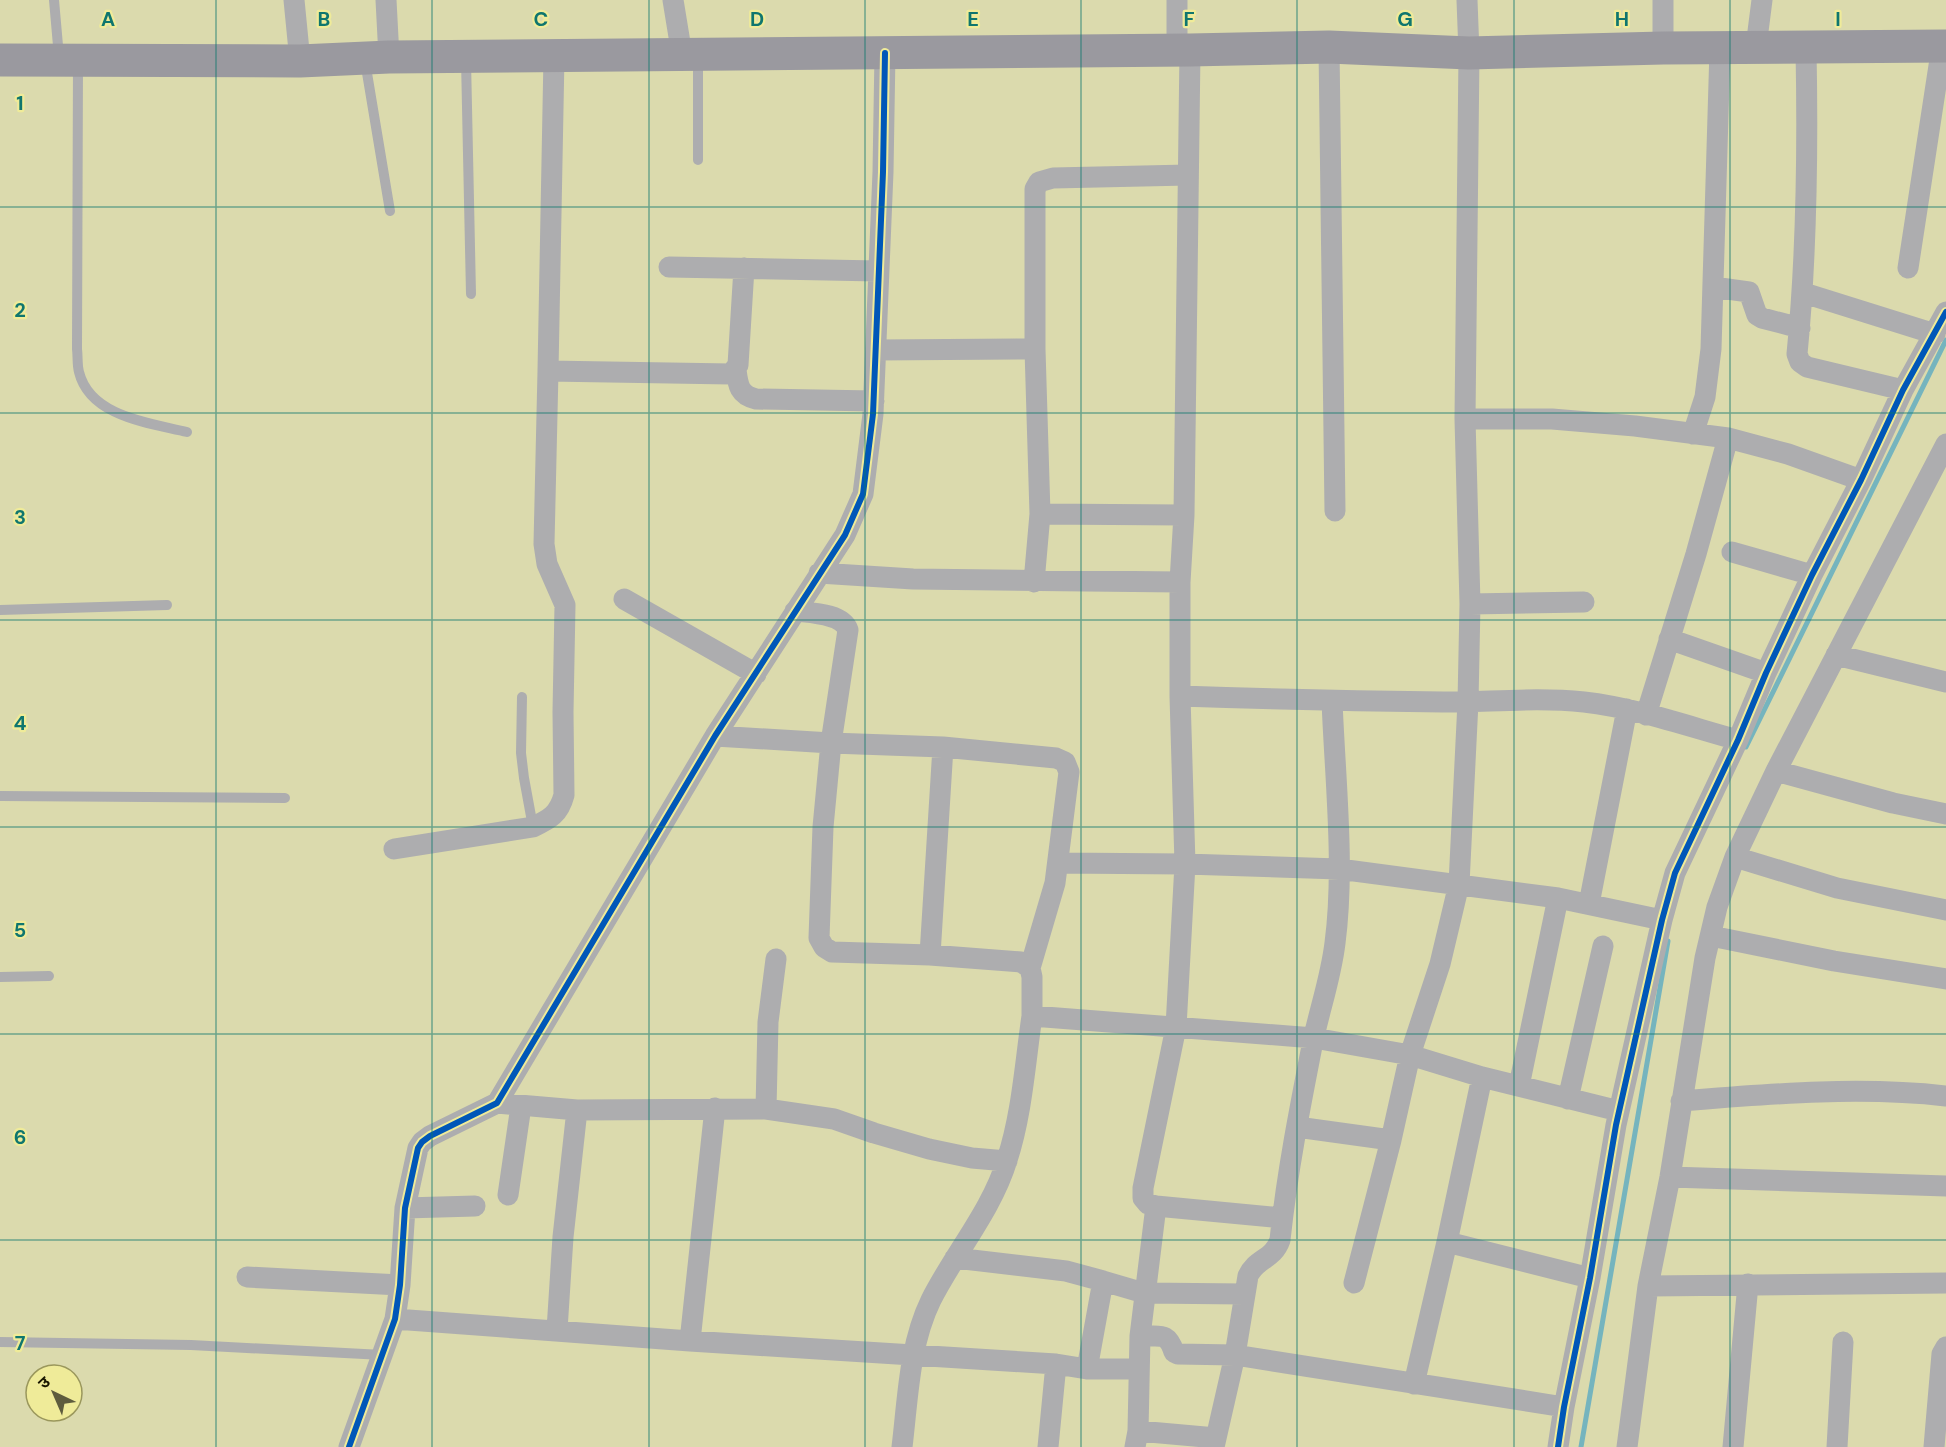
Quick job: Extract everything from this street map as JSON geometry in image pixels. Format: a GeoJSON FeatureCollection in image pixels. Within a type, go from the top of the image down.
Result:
{"type":"FeatureCollection","features":[{"type":"Feature","properties":{"kind":"main road"},"geometry":{"type":"LineString","coordinates":[[0,60],[300,61],[377,57],[1183,51],[1329,47],[1469,53],[1663,48],[1944,46]]}},
{"type":"Feature","properties":{"kind":"street"},"geometry":{"type":"LineString","coordinates":[[294,0],[300,61]]}},
{"type":"Feature","properties":{"kind":"street"},"geometry":{"type":"LineString","coordinates":[[377,57],[386,0]]}},
{"type":"Feature","properties":{"kind":"street"},"geometry":{"type":"LineString","coordinates":[[673,0],[690,55]]}},
{"type":"Feature","properties":{"kind":"street"},"geometry":{"type":"LineString","coordinates":[[1177,0],[1183,51],[1188,176],[1184,515],[1180,582],[1180,696],[1185,864],[1176,1027],[1143,1188],[1143,1198],[1148,1204],[1156,1206],[1282,1218]]}},
{"type":"Feature","properties":{"kind":"street"},"geometry":{"type":"LineString","coordinates":[[1354,1283],[1391,1140],[1410,1055],[1440,964],[1459,884],[1468,702],[1470,604],[1465,419],[1469,53],[1467,0]]}},
{"type":"Feature","properties":{"kind":"street"},"geometry":{"type":"LineString","coordinates":[[1663,0],[1663,48]]}},
{"type":"Feature","properties":{"kind":"street"},"geometry":{"type":"LineString","coordinates":[[1756,47],[1762,0]]}},
{"type":"Feature","properties":{"kind":"street"},"geometry":{"type":"LineString","coordinates":[[1908,268],[1944,46]]}},
{"type":"Feature","properties":{"kind":"street"},"geometry":{"type":"LineString","coordinates":[[1329,47],[1335,511]]}},
{"type":"Feature","properties":{"kind":"street"},"geometry":{"type":"LineString","coordinates":[[1806,48],[1804,293],[1797,354],[1800,362],[1807,367],[1903,390]]}},
{"type":"Feature","properties":{"kind":"street"},"geometry":{"type":"LineString","coordinates":[[1693,434],[1706,388],[1711,349],[1720,49]]}},
{"type":"Feature","properties":{"kind":"street"},"geometry":{"type":"LineString","coordinates":[[349,1447],[384,1355],[395,1318],[400,1285],[405,1208],[416,1156],[422,1142],[497,1103],[715,736],[845,535],[863,494],[874,401],[885,53]]}},
{"type":"Feature","properties":{"kind":"street"},"geometry":{"type":"LineString","coordinates":[[394,849],[533,827],[552,818],[561,808],[564,795],[565,605],[547,564],[544,544],[554,56]]}},
{"type":"Feature","properties":{"kind":"street"},"geometry":{"type":"LineString","coordinates":[[1034,582],[1040,514],[1035,349],[1035,189],[1039,182],[1053,177],[1188,176]]}},
{"type":"Feature","properties":{"kind":"street"},"geometry":{"type":"LineString","coordinates":[[669,267],[878,270]]}},
{"type":"Feature","properties":{"kind":"street"},"geometry":{"type":"LineString","coordinates":[[744,268],[736,370],[738,387],[742,393],[748,398],[756,399],[874,401]]}},
{"type":"Feature","properties":{"kind":"street"},"geometry":{"type":"LineString","coordinates":[[1713,287],[1749,292],[1756,315],[1800,328]]}},
{"type":"Feature","properties":{"kind":"street"},"geometry":{"type":"LineString","coordinates":[[1804,293],[1935,334]]}},
{"type":"Feature","properties":{"kind":"street"},"geometry":{"type":"LineString","coordinates":[[1558,1447],[1619,1111],[1662,920],[1675,873],[1812,575],[1861,480],[1903,390],[1946,312]]}},
{"type":"Feature","properties":{"kind":"street"},"geometry":{"type":"LineString","coordinates":[[876,350],[1035,349]]}},
{"type":"Feature","properties":{"kind":"street"},"geometry":{"type":"LineString","coordinates":[[548,371],[725,375],[736,370]]}},
{"type":"Feature","properties":{"kind":"street"},"geometry":{"type":"LineString","coordinates":[[1465,419],[1552,419],[1635,426],[1728,438],[1788,454],[1861,480]]}},
{"type":"Feature","properties":{"kind":"street"},"geometry":{"type":"LineString","coordinates":[[1589,904],[1636,712],[1669,639],[1696,554],[1728,438]]}},
{"type":"Feature","properties":{"kind":"street"},"geometry":{"type":"LineString","coordinates":[[1627,1447],[1648,1286],[1670,1177],[1711,936],[1718,907],[1735,857],[1836,655],[1936,487],[1946,444]]}},
{"type":"Feature","properties":{"kind":"street"},"geometry":{"type":"LineString","coordinates":[[1040,514],[1184,515]]}},
{"type":"Feature","properties":{"kind":"street"},"geometry":{"type":"LineString","coordinates":[[1732,552],[1812,575]]}},
{"type":"Feature","properties":{"kind":"street"},"geometry":{"type":"LineString","coordinates":[[819,573],[913,579],[1180,582]]}},
{"type":"Feature","properties":{"kind":"street"},"geometry":{"type":"LineString","coordinates":[[624,599],[756,674]]}},
{"type":"Feature","properties":{"kind":"street"},"geometry":{"type":"LineString","coordinates":[[1470,604],[1584,602]]}},
{"type":"Feature","properties":{"kind":"street"},"geometry":{"type":"LineString","coordinates":[[795,610],[837,619],[846,624],[848,630],[831,743],[823,827],[819,938],[824,947],[832,952],[930,955],[1021,962],[1030,968]]}},
{"type":"Feature","properties":{"kind":"street"},"geometry":{"type":"LineString","coordinates":[[1669,639],[1766,673]]}},
{"type":"Feature","properties":{"kind":"street"},"geometry":{"type":"LineString","coordinates":[[1836,655],[1946,682]]}},
{"type":"Feature","properties":{"kind":"street"},"geometry":{"type":"LineString","coordinates":[[1180,696],[1332,701],[1468,702],[1539,699],[1583,702],[1636,712],[1738,740]]}},
{"type":"Feature","properties":{"kind":"street"},"geometry":{"type":"LineString","coordinates":[[1156,1206],[1140,1336],[1136,1439],[1215,1443],[1248,1276],[1252,1268],[1260,1261],[1270,1257],[1277,1249],[1297,1127],[1335,942],[1339,869],[1332,701]]}},
{"type":"Feature","properties":{"kind":"street"},"geometry":{"type":"LineString","coordinates":[[715,736],[943,747],[1056,758],[1065,762],[1069,772],[1059,864],[1030,968],[1032,1017],[1018,1113],[1007,1161],[991,1196],[930,1302],[913,1354],[902,1447]]}},
{"type":"Feature","properties":{"kind":"street"},"geometry":{"type":"LineString","coordinates":[[930,955],[943,747]]}},
{"type":"Feature","properties":{"kind":"street"},"geometry":{"type":"LineString","coordinates":[[1776,771],[1893,803],[1946,814]]}},
{"type":"Feature","properties":{"kind":"street"},"geometry":{"type":"LineString","coordinates":[[1735,857],[1837,888],[1946,910]]}},
{"type":"Feature","properties":{"kind":"street"},"geometry":{"type":"LineString","coordinates":[[1059,864],[1185,864],[1339,869],[1558,898],[1662,920]]}},
{"type":"Feature","properties":{"kind":"street"},"geometry":{"type":"LineString","coordinates":[[1519,1086],[1558,898]]}},
{"type":"Feature","properties":{"kind":"street"},"geometry":{"type":"LineString","coordinates":[[1711,936],[1834,961],[1946,979]]}},
{"type":"Feature","properties":{"kind":"street"},"geometry":{"type":"LineString","coordinates":[[1568,1098],[1603,946]]}},
{"type":"Feature","properties":{"kind":"street"},"geometry":{"type":"LineString","coordinates":[[766,1108],[768,1022],[776,959]]}},
{"type":"Feature","properties":{"kind":"street"},"geometry":{"type":"LineString","coordinates":[[1032,1017],[1314,1038],[1410,1055],[1482,1077],[1619,1111]]}},
{"type":"Feature","properties":{"kind":"street"},"geometry":{"type":"LineString","coordinates":[[1414,1384],[1448,1242],[1482,1077]]}},
{"type":"Feature","properties":{"kind":"street"},"geometry":{"type":"LineString","coordinates":[[1682,1101],[1802,1093],[1916,1093],[1946,1096]]}},
{"type":"Feature","properties":{"kind":"street"},"geometry":{"type":"LineString","coordinates":[[497,1103],[577,1110],[766,1108],[834,1119],[929,1149],[972,1158],[1007,1161]]}},
{"type":"Feature","properties":{"kind":"street"},"geometry":{"type":"LineString","coordinates":[[508,1195],[521,1106]]}},
{"type":"Feature","properties":{"kind":"street"},"geometry":{"type":"LineString","coordinates":[[690,1341],[715,1108]]}},
{"type":"Feature","properties":{"kind":"street"},"geometry":{"type":"LineString","coordinates":[[557,1330],[563,1238],[577,1110]]}},
{"type":"Feature","properties":{"kind":"street"},"geometry":{"type":"LineString","coordinates":[[1297,1127],[1391,1140]]}},
{"type":"Feature","properties":{"kind":"street"},"geometry":{"type":"LineString","coordinates":[[1670,1177],[1946,1186]]}},
{"type":"Feature","properties":{"kind":"street"},"geometry":{"type":"LineString","coordinates":[[405,1208],[475,1206]]}},
{"type":"Feature","properties":{"kind":"street"},"geometry":{"type":"LineString","coordinates":[[1448,1242],[1590,1278]]}},
{"type":"Feature","properties":{"kind":"street"},"geometry":{"type":"LineString","coordinates":[[955,1258],[1066,1271],[1144,1293],[1245,1294]]}},
{"type":"Feature","properties":{"kind":"street"},"geometry":{"type":"LineString","coordinates":[[247,1277],[400,1285]]}},
{"type":"Feature","properties":{"kind":"street"},"geometry":{"type":"LineString","coordinates":[[1087,1369],[1103,1281]]}},
{"type":"Feature","properties":{"kind":"street"},"geometry":{"type":"LineString","coordinates":[[1648,1286],[1946,1283]]}},
{"type":"Feature","properties":{"kind":"street"},"geometry":{"type":"LineString","coordinates":[[1733,1447],[1748,1284]]}},
{"type":"Feature","properties":{"kind":"street"},"geometry":{"type":"LineString","coordinates":[[395,1318],[690,1341],[1056,1364],[1087,1369],[1139,1369]]}},
{"type":"Feature","properties":{"kind":"street"},"geometry":{"type":"LineString","coordinates":[[1140,1336],[1165,1337],[1172,1342],[1174,1352],[1178,1354],[1234,1356],[1564,1407]]}},
{"type":"Feature","properties":{"kind":"street"},"geometry":{"type":"LineString","coordinates":[[1838,1447],[1844,1342]]}},
{"type":"Feature","properties":{"kind":"street"},"geometry":{"type":"LineString","coordinates":[[1934,1447],[1942,1354],[1946,1347]]}},
{"type":"Feature","properties":{"kind":"street"},"geometry":{"type":"LineString","coordinates":[[1048,1447],[1056,1364]]}},
{"type":"Feature","properties":{"kind":"lane"},"geometry":{"type":"LineString","coordinates":[[54,0],[69,60],[79,373],[87,390],[117,414],[187,432]]}},
{"type":"Feature","properties":{"kind":"lane"},"geometry":{"type":"LineString","coordinates":[[690,55],[698,160]]}},
{"type":"Feature","properties":{"kind":"lane"},"geometry":{"type":"LineString","coordinates":[[377,57],[390,211]]}},
{"type":"Feature","properties":{"kind":"lane"},"geometry":{"type":"LineString","coordinates":[[466,57],[471,294]]}},
{"type":"Feature","properties":{"kind":"lane"},"geometry":{"type":"LineString","coordinates":[[0,610],[168,605]]}},
{"type":"Feature","properties":{"kind":"lane"},"geometry":{"type":"LineString","coordinates":[[522,697],[521,753],[533,827]]}},
{"type":"Feature","properties":{"kind":"lane"},"geometry":{"type":"LineString","coordinates":[[0,796],[285,798]]}},
{"type":"Feature","properties":{"kind":"lane"},"geometry":{"type":"LineString","coordinates":[[0,977],[49,976]]}},
{"type":"Feature","properties":{"kind":"lane"},"geometry":{"type":"LineString","coordinates":[[0,1342],[191,1346],[384,1355]]}},
{"type":"Feature","properties":{"kind":"waterway"},"geometry":{"type":"LineString","coordinates":[[1746,747],[1946,340]]}},
{"type":"Feature","properties":{"kind":"waterway"},"geometry":{"type":"LineString","coordinates":[[1581,1447],[1668,941]]}},
{"type":"Feature","properties":{"kind":"cycle path"},"geometry":{"type":"LineString","coordinates":[[349,1447],[395,1319],[400,1285],[405,1208],[418,1148],[430,1136],[497,1103],[715,736],[845,535],[863,494],[873,414],[883,172],[885,53]]}},
{"type":"Feature","properties":{"kind":"cycle path"},"geometry":{"type":"LineString","coordinates":[[1558,1447],[1616,1125],[1662,920],[1675,873],[1812,575],[1861,480],[1903,390],[1946,312]]}}]}
